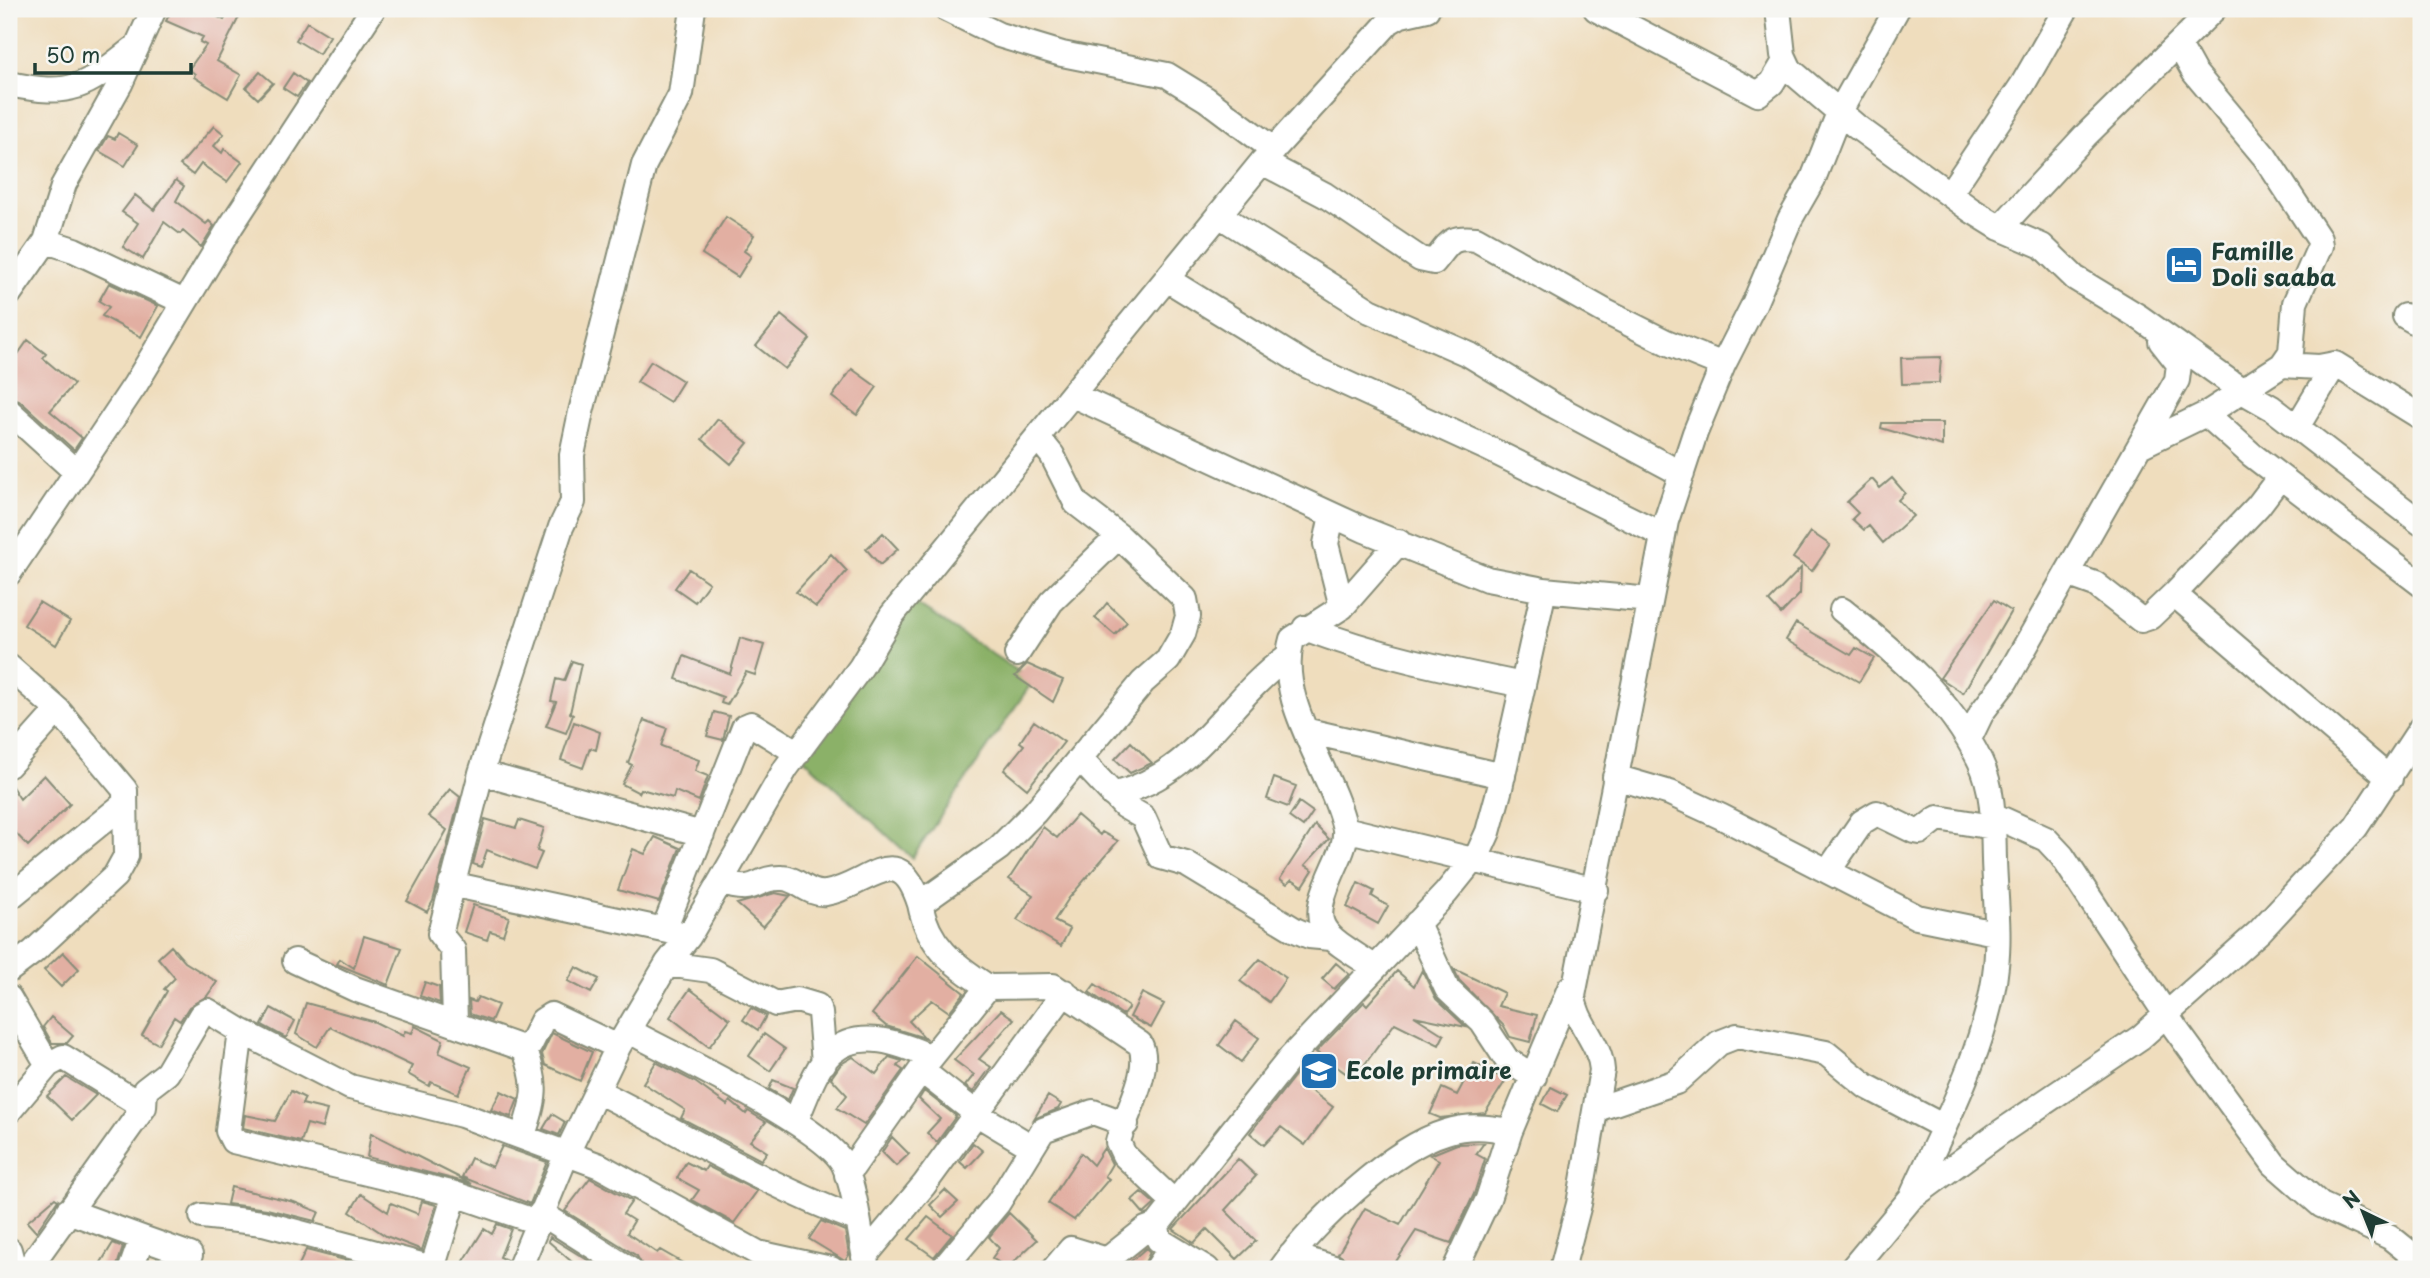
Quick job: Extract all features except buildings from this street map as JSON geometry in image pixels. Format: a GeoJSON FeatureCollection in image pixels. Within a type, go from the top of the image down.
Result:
{"type":"FeatureCollection","features":[{"type":"Feature","properties":{"kind":"street"},"geometry":{"type":"LineString","coordinates":[[9,294],[46,242],[64,184],[139,44],[154,9]]}},
{"type":"Feature","properties":{"kind":"street"},"geometry":{"type":"LineString","coordinates":[[9,573],[135,385],[184,302],[373,9]]}},
{"type":"Feature","properties":{"kind":"street"},"geometry":{"type":"LineString","coordinates":[[455,1023],[453,950],[440,934],[451,884],[481,773],[561,527],[573,502],[572,455],[582,412],[646,158],[681,94],[693,9]]}},
{"type":"Feature","properties":{"kind":"street"},"geometry":{"type":"LineString","coordinates":[[946,9],[999,35],[1050,50],[1167,75],[1206,99],[1268,156],[1420,259],[1434,262],[1452,241],[1459,237],[1476,239],[1618,318],[1723,365]]}},
{"type":"Feature","properties":{"kind":"street"},"geometry":{"type":"LineString","coordinates":[[527,1266],[539,1218],[567,1153],[624,1039],[667,964],[689,936],[798,753],[861,667],[892,615],[1039,439],[1268,156],[1389,22],[1401,15],[1427,9]]}},
{"type":"Feature","properties":{"kind":"street"},"geometry":{"type":"LineString","coordinates":[[1596,9],[1758,94],[1772,83],[1785,61]]}},
{"type":"Feature","properties":{"kind":"street"},"geometry":{"type":"LineString","coordinates":[[1778,9],[1785,61],[1801,81],[1839,113],[2000,228],[2042,246],[2075,278],[2139,317],[2297,427],[2421,523]]}},
{"type":"Feature","properties":{"kind":"street"},"geometry":{"type":"LineString","coordinates":[[1562,1269],[1579,1204],[1597,1109],[1601,1059],[1574,1009],[1573,996],[1663,535],[1682,474],[1723,365],[1754,304],[1790,219],[1813,179],[1839,113],[1897,9]]}},
{"type":"Feature","properties":{"kind":"street"},"geometry":{"type":"LineString","coordinates":[[1950,193],[2023,84],[2067,9]]}},
{"type":"Feature","properties":{"kind":"street"},"geometry":{"type":"LineString","coordinates":[[2000,228],[2085,136],[2214,9]]}},
{"type":"Feature","properties":{"kind":"street"},"geometry":{"type":"LineString","coordinates":[[9,84],[40,91],[69,90],[98,76],[139,44]]}},
{"type":"Feature","properties":{"kind":"street"},"geometry":{"type":"LineString","coordinates":[[2140,446],[2206,414],[2244,392],[2282,365],[2291,352],[2295,303],[2319,253],[2319,239],[2265,157],[2194,72],[2179,45]]}},
{"type":"Feature","properties":{"kind":"street"},"geometry":{"type":"LineString","coordinates":[[1219,215],[1370,311],[1470,355],[1549,403],[1682,474]]}},
{"type":"Feature","properties":{"kind":"street"},"geometry":{"type":"LineString","coordinates":[[46,242],[74,250],[184,302]]}},
{"type":"Feature","properties":{"kind":"street"},"geometry":{"type":"LineString","coordinates":[[1168,280],[1306,365],[1487,448],[1663,535]]}},
{"type":"Feature","properties":{"kind":"street"},"geometry":{"type":"LineString","coordinates":[[1969,739],[1982,712],[2006,682],[2178,380],[2179,370],[2175,357],[2139,317]]}},
{"type":"Feature","properties":{"kind":"street"},"geometry":{"type":"LineString","coordinates":[[2282,365],[2319,367],[2335,364],[2421,417]]}},
{"type":"Feature","properties":{"kind":"street"},"geometry":{"type":"LineString","coordinates":[[2297,427],[2335,364]]}},
{"type":"Feature","properties":{"kind":"street"},"geometry":{"type":"LineString","coordinates":[[1073,395],[1332,515],[1487,579],[1544,590],[1650,600]]}},
{"type":"Feature","properties":{"kind":"street"},"geometry":{"type":"LineString","coordinates":[[9,411],[76,472]]}},
{"type":"Feature","properties":{"kind":"street"},"geometry":{"type":"LineString","coordinates":[[2206,414],[2280,477],[2421,584]]}},
{"type":"Feature","properties":{"kind":"street"},"geometry":{"type":"LineString","coordinates":[[920,904],[1008,839],[1080,759],[1143,682],[1168,660],[1183,634],[1188,616],[1185,598],[1119,536],[1076,503],[1052,455],[1039,439]]}},
{"type":"Feature","properties":{"kind":"street"},"geometry":{"type":"LineString","coordinates":[[2067,574],[2095,584],[2141,620],[2150,617],[2258,506],[2280,477]]}},
{"type":"Feature","properties":{"kind":"street"},"geometry":{"type":"LineString","coordinates":[[1332,515],[1326,544],[1342,607]]}},
{"type":"Feature","properties":{"kind":"street"},"geometry":{"type":"LineString","coordinates":[[1017,654],[1051,602],[1119,536]]}},
{"type":"Feature","properties":{"kind":"street"},"geometry":{"type":"LineString","coordinates":[[1331,939],[1320,922],[1319,905],[1344,846],[1345,829],[1288,678],[1288,656],[1292,639],[1305,628],[1342,607],[1399,542]]}},
{"type":"Feature","properties":{"kind":"street"},"geometry":{"type":"LineString","coordinates":[[1054,1269],[1063,1255],[1071,1249],[1103,1261],[1107,1260],[1146,1228],[1157,1225],[1291,1057],[1417,923],[1470,862],[1488,832],[1544,590]]}},
{"type":"Feature","properties":{"kind":"street"},"geometry":{"type":"LineString","coordinates":[[2174,594],[2390,779]]}},
{"type":"Feature","properties":{"kind":"street"},"geometry":{"type":"LineString","coordinates":[[1842,610],[1908,663],[1969,739],[1990,790],[1997,964],[1991,997],[1957,1100],[1911,1198],[1852,1269]]}},
{"type":"Feature","properties":{"kind":"street"},"geometry":{"type":"LineString","coordinates":[[1305,628],[1346,644],[1404,660],[1523,685]]}},
{"type":"Feature","properties":{"kind":"street"},"geometry":{"type":"LineString","coordinates":[[1113,794],[1138,789],[1172,770],[1189,756],[1274,666],[1288,656]]}},
{"type":"Feature","properties":{"kind":"street"},"geometry":{"type":"LineString","coordinates":[[9,667],[58,709],[123,786],[125,856],[121,869],[33,952],[9,970]]}},
{"type":"Feature","properties":{"kind":"street"},"geometry":{"type":"LineString","coordinates":[[9,765],[58,709]]}},
{"type":"Feature","properties":{"kind":"street"},"geometry":{"type":"LineString","coordinates":[[664,929],[746,725],[751,724],[798,753]]}},
{"type":"Feature","properties":{"kind":"street"},"geometry":{"type":"LineString","coordinates":[[1911,1198],[2168,1016],[2299,892],[2356,827],[2421,728]]}},
{"type":"Feature","properties":{"kind":"street"},"geometry":{"type":"LineString","coordinates":[[1308,731],[1503,776]]}},
{"type":"Feature","properties":{"kind":"street"},"geometry":{"type":"LineString","coordinates":[[1080,759],[1129,810],[1143,817],[1161,857],[1186,864],[1295,930],[1331,939],[1374,967]]}},
{"type":"Feature","properties":{"kind":"street"},"geometry":{"type":"LineString","coordinates":[[481,773],[702,834]]}},
{"type":"Feature","properties":{"kind":"street"},"geometry":{"type":"LineString","coordinates":[[1615,777],[1670,793],[1829,870],[1917,917],[1996,933]]}},
{"type":"Feature","properties":{"kind":"street"},"geometry":{"type":"LineString","coordinates":[[9,898],[124,804]]}},
{"type":"Feature","properties":{"kind":"street"},"geometry":{"type":"LineString","coordinates":[[1829,870],[1861,822],[1877,813],[1920,832],[1938,818],[1993,821],[2046,839],[2054,846],[2168,1016],[2274,1164],[2294,1185],[2321,1205],[2390,1237],[2421,1262]]}},
{"type":"Feature","properties":{"kind":"street"},"geometry":{"type":"LineString","coordinates":[[1345,829],[1470,862],[1595,890]]}},
{"type":"Feature","properties":{"kind":"street"},"geometry":{"type":"LineString","coordinates":[[720,882],[749,889],[778,877],[786,878],[803,889],[827,892],[886,869],[898,870],[908,876],[934,944],[953,964],[988,987],[1044,984],[1065,992],[1130,1036],[1144,1052],[1126,1124],[1118,1142],[1124,1155],[1174,1202]]}},
{"type":"Feature","properties":{"kind":"street"},"geometry":{"type":"LineString","coordinates":[[451,884],[689,936]]}},
{"type":"Feature","properties":{"kind":"street"},"geometry":{"type":"LineString","coordinates":[[1417,923],[1447,989],[1482,1022],[1507,1060],[1534,1077]]}},
{"type":"Feature","properties":{"kind":"street"},"geometry":{"type":"LineString","coordinates":[[295,961],[365,993],[524,1048],[535,1077],[535,1094],[523,1135]]}},
{"type":"Feature","properties":{"kind":"street"},"geometry":{"type":"LineString","coordinates":[[667,964],[710,970],[776,1004],[797,1000],[817,1006],[820,1013],[824,1063]]}},
{"type":"Feature","properties":{"kind":"street"},"geometry":{"type":"LineString","coordinates":[[1455,1269],[1488,1199],[1510,1131],[1577,967]]}},
{"type":"Feature","properties":{"kind":"street"},"geometry":{"type":"LineString","coordinates":[[847,1175],[926,1063],[988,987]]}},
{"type":"Feature","properties":{"kind":"street"},"geometry":{"type":"LineString","coordinates":[[865,1263],[1065,992]]}},
{"type":"Feature","properties":{"kind":"street"},"geometry":{"type":"LineString","coordinates":[[9,998],[48,1065]]}},
{"type":"Feature","properties":{"kind":"street"},"geometry":{"type":"LineString","coordinates":[[28,1269],[144,1107],[145,1090],[167,1073],[203,1013],[208,1011],[350,1087],[461,1115],[523,1135],[600,1166],[758,1253],[831,1269]]}},
{"type":"Feature","properties":{"kind":"street"},"geometry":{"type":"LineString","coordinates":[[524,1048],[534,1040],[542,1021],[551,1015],[624,1039],[795,1122],[830,1146],[847,1175],[865,1263]]}},
{"type":"Feature","properties":{"kind":"street"},"geometry":{"type":"LineString","coordinates":[[241,1031],[228,1131],[233,1141],[455,1194],[539,1218],[629,1269]]}},
{"type":"Feature","properties":{"kind":"street"},"geometry":{"type":"LineString","coordinates":[[1597,1109],[1676,1082],[1719,1043],[1737,1036],[1826,1053],[1867,1086],[1944,1127]]}},
{"type":"Feature","properties":{"kind":"street"},"geometry":{"type":"LineString","coordinates":[[795,1122],[832,1052],[843,1046],[888,1040],[926,1063],[977,1114],[1032,1147]]}},
{"type":"Feature","properties":{"kind":"street"},"geometry":{"type":"LineString","coordinates":[[9,1111],[57,1057],[69,1059],[144,1107]]}},
{"type":"Feature","properties":{"kind":"street"},"geometry":{"type":"LineString","coordinates":[[597,1091],[745,1171],[805,1200],[856,1219]]}},
{"type":"Feature","properties":{"kind":"street"},"geometry":{"type":"LineString","coordinates":[[943,1269],[998,1203],[1032,1147],[1049,1125],[1086,1112],[1126,1124]]}},
{"type":"Feature","properties":{"kind":"street"},"geometry":{"type":"LineString","coordinates":[[1286,1262],[1325,1217],[1414,1147],[1445,1132],[1480,1126],[1510,1131]]}},
{"type":"Feature","properties":{"kind":"street"},"geometry":{"type":"LineString","coordinates":[[202,1216],[263,1223],[433,1269],[455,1194]]}},
{"type":"Feature","properties":{"kind":"street"},"geometry":{"type":"LineString","coordinates":[[68,1211],[190,1255]]}},
{"type":"Feature","properties":{"kind":"street"},"geometry":{"type":"LineString","coordinates":[[1157,1225],[1159,1240],[1207,1269]]}},
{"type":"Feature","properties":{"kind":"street"},"geometry":{"type":"LineString","coordinates":[[131,1269],[142,1238]]}},
{"type":"Feature","properties":{"kind":"street"},"geometry":{"type":"LineString","coordinates":[[1157,1269],[1171,1248]]}},
{"type":"Feature","properties":{"kind":"street"},"geometry":{"type":"LineString","coordinates":[[9,1250],[14,1269]]}},
{"type":"Feature","properties":{"kind":"street"},"geometry":{"type":"LineString","coordinates":[[1286,1262],[1336,1269]]}},
{"type":"Feature","properties":{"kind":"green space"},"geometry":{"type":"Polygon","coordinates":[[[907,598],[1033,681],[912,858],[798,753],[907,598]]]}},
{"type":"Feature","properties":{"kind":"place","name":"Famille Doli saaba"},"geometry":{"type":"Point","coordinates":[2184,265]}},
{"type":"Feature","properties":{"kind":"place","name":"Ecole primaire"},"geometry":{"type":"Point","coordinates":[1319,1071]}}]}
